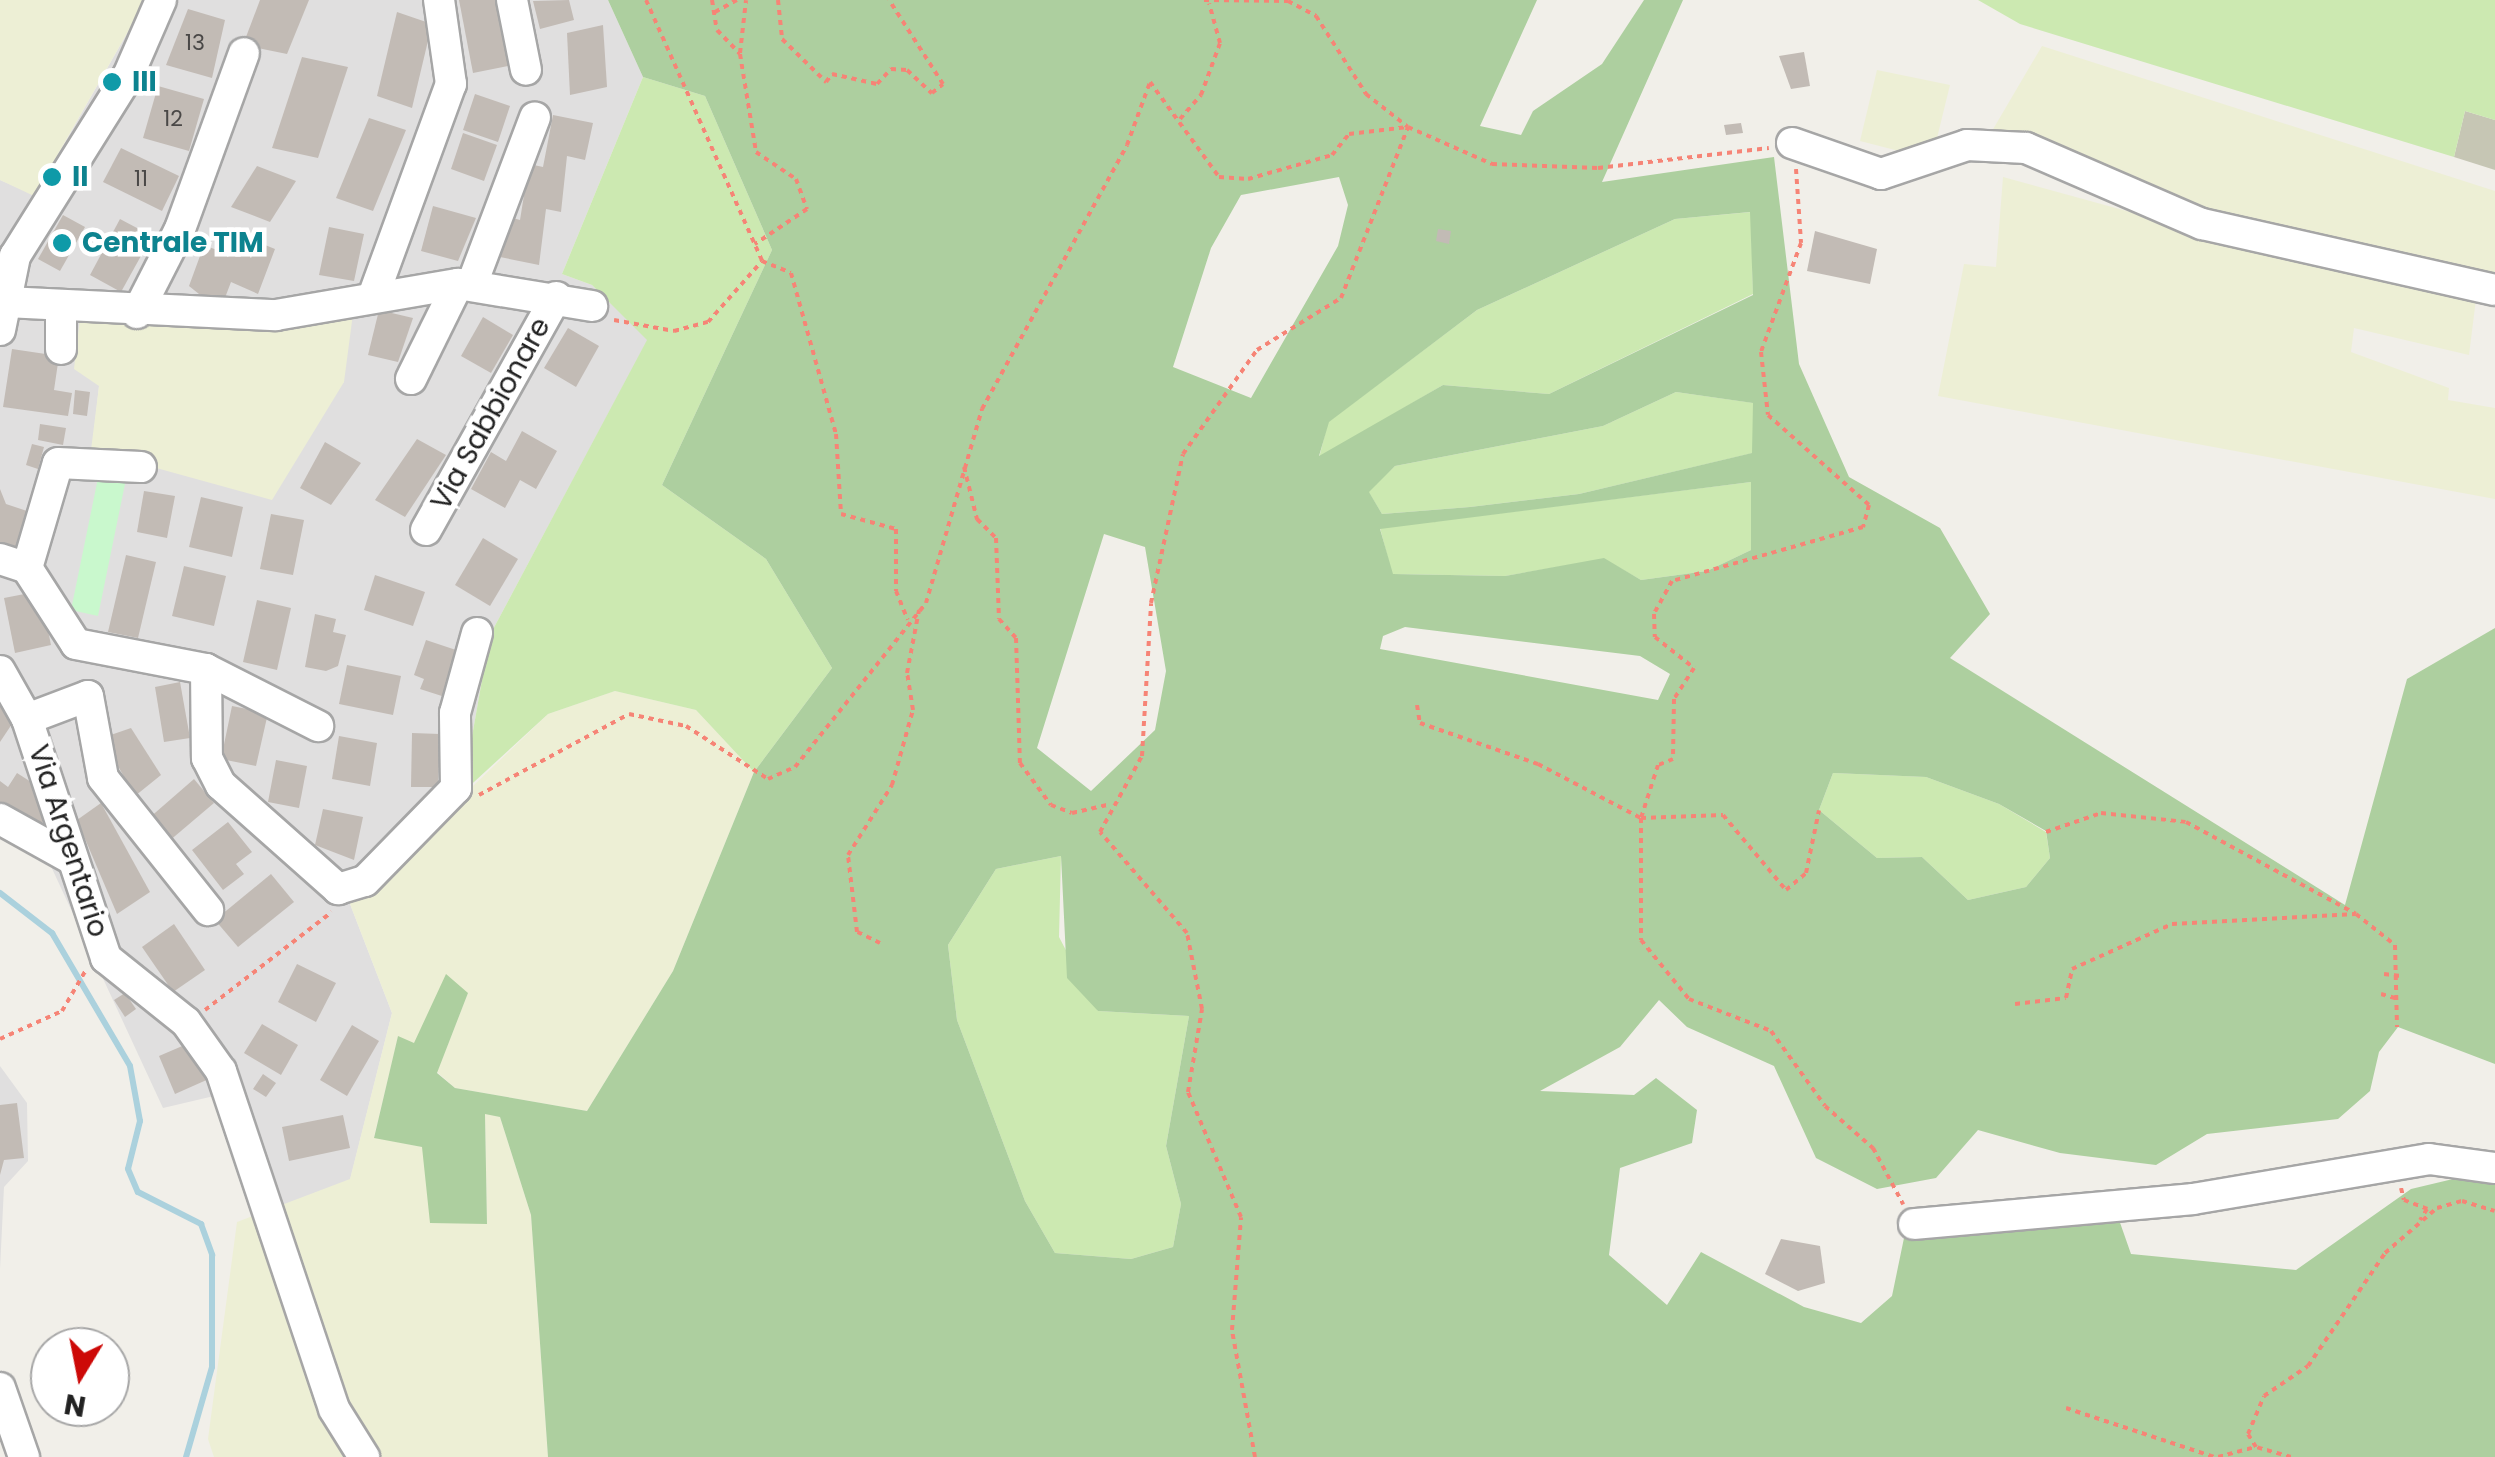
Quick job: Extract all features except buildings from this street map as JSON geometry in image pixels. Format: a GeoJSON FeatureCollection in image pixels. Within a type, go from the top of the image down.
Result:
{"type":"FeatureCollection","features":[{"type":"Feature","properties":{"kind":"street"},"geometry":{"type":"LineString","coordinates":[[3,316],[14,256],[128,76],[162,0]]}},
{"type":"Feature","properties":{"kind":"street"},"geometry":{"type":"LineString","coordinates":[[374,294],[451,84],[439,0]]}},
{"type":"Feature","properties":{"kind":"street"},"geometry":{"type":"LineString","coordinates":[[512,0],[526,70]]}},
{"type":"Feature","properties":{"kind":"street"},"geometry":{"type":"LineString","coordinates":[[138,313],[180,229],[244,52]]}},
{"type":"Feature","properties":{"kind":"street"},"geometry":{"type":"LineString","coordinates":[[411,379],[478,292],[535,118]]}},
{"type":"Feature","properties":{"kind":"street"},"geometry":{"type":"LineString","coordinates":[[1792,143],[1882,174],[1968,146],[2026,148],[2202,224],[2495,290]]}},
{"type":"Feature","properties":{"kind":"street","name":"Via Sabbionare"},"geometry":{"type":"LineString","coordinates":[[3,316],[61,307],[138,313],[276,315],[374,294],[478,292],[556,297],[592,306]]}},
{"type":"Feature","properties":{"kind":"street","name":"Via Sabbionare"},"geometry":{"type":"LineString","coordinates":[[426,530],[556,297]]}},
{"type":"Feature","properties":{"kind":"street"},"geometry":{"type":"LineString","coordinates":[[61,307],[61,349]]}},
{"type":"Feature","properties":{"kind":"street"},"geometry":{"type":"LineString","coordinates":[[140,468],[58,462],[14,563],[76,644],[206,669],[318,726]]}},
{"type":"Feature","properties":{"kind":"street"},"geometry":{"type":"LineString","coordinates":[[206,669],[207,758],[221,785],[338,888],[364,881],[456,788],[455,713],[477,633]]}},
{"type":"Feature","properties":{"kind":"street","name":"Via Argentario"},"geometry":{"type":"LineString","coordinates":[[0,671],[28,719],[72,859],[94,966]]}},
{"type":"Feature","properties":{"kind":"street"},"geometry":{"type":"LineString","coordinates":[[28,719],[88,696],[103,778],[208,910]]}},
{"type":"Feature","properties":{"kind":"street"},"geometry":{"type":"LineString","coordinates":[[0,818],[72,859]]}},
{"type":"Feature","properties":{"kind":"street"},"geometry":{"type":"LineString","coordinates":[[94,966],[186,1022],[221,1071],[334,1409],[364,1457]]}},
{"type":"Feature","properties":{"kind":"street"},"geometry":{"type":"LineString","coordinates":[[1914,1224],[2193,1199],[2382,1167],[2468,1158],[2495,1168]]}},
{"type":"Feature","properties":{"kind":"street"},"geometry":{"type":"LineString","coordinates":[[0,1388],[24,1457]]}},
{"type":"Feature","properties":{"kind":"path"},"geometry":{"type":"LineString","coordinates":[[646,0],[762,261],[791,274],[802,301],[836,434],[841,514],[896,528],[896,592],[908,620]]}},
{"type":"Feature","properties":{"kind":"path"},"geometry":{"type":"LineString","coordinates":[[712,0],[714,12],[740,54]]}},
{"type":"Feature","properties":{"kind":"path"},"geometry":{"type":"LineString","coordinates":[[714,12],[737,0]]}},
{"type":"Feature","properties":{"kind":"path"},"geometry":{"type":"LineString","coordinates":[[746,0],[740,54],[756,152],[796,179],[807,209],[755,244]]}},
{"type":"Feature","properties":{"kind":"path"},"geometry":{"type":"LineString","coordinates":[[778,0],[782,38],[826,82],[832,74],[877,84],[891,70],[907,70],[932,93],[943,84],[889,0]]}},
{"type":"Feature","properties":{"kind":"path"},"geometry":{"type":"LineString","coordinates":[[1180,119],[1201,95],[1220,43],[1206,2],[1288,1],[1316,16],[1366,94],[1408,126],[1522,170],[1677,162],[1792,143],[1801,243],[1762,352],[1760,381],[1768,416],[1870,505],[1863,527],[1672,581],[1654,614],[1654,637],[1694,668],[1674,698],[1673,759],[1658,765],[1641,818],[1641,940],[1689,999],[1770,1031],[1825,1106],[1873,1148],[1914,1224]]}},
{"type":"Feature","properties":{"kind":"path"},"geometry":{"type":"LineString","coordinates":[[880,942],[857,932],[848,856],[892,784],[913,710],[906,673],[919,610],[964,464],[982,408],[1128,145],[1150,82],[1219,177],[1248,179],[1332,155],[1349,134],[1408,126]]}},
{"type":"Feature","properties":{"kind":"path"},"geometry":{"type":"LineString","coordinates":[[1255,1457],[1232,1330],[1241,1217],[1188,1092],[1202,1009],[1187,934],[1106,848],[1108,806],[1142,756],[1151,603],[1182,454],[1257,350],[1342,298],[1408,126]]}},
{"type":"Feature","properties":{"kind":"path"},"geometry":{"type":"LineString","coordinates":[[592,306],[638,328],[708,322],[762,261]]}},
{"type":"Feature","properties":{"kind":"path"},"geometry":{"type":"LineString","coordinates":[[964,464],[977,520],[996,538],[999,618],[1016,638],[1020,763],[1051,805],[1072,813],[1108,806]]}},
{"type":"Feature","properties":{"kind":"path"},"geometry":{"type":"LineString","coordinates":[[478,795],[630,714],[686,726],[768,779],[795,767],[919,610]]}},
{"type":"Feature","properties":{"kind":"path"},"geometry":{"type":"LineString","coordinates":[[1416,705],[1420,723],[1538,764],[1641,818],[1723,815],[1786,890],[1806,873],[1818,810]]}},
{"type":"Feature","properties":{"kind":"path"},"geometry":{"type":"LineString","coordinates":[[2046,832],[2100,814],[2186,822],[2356,914],[2395,944],[2402,976],[2398,1027]]}},
{"type":"Feature","properties":{"kind":"path"},"geometry":{"type":"LineString","coordinates":[[2015,1004],[2066,998],[2072,969],[2172,924],[2356,914]]}},
{"type":"Feature","properties":{"kind":"path"},"geometry":{"type":"LineString","coordinates":[[0,1039],[62,1011],[94,966]]}},
{"type":"Feature","properties":{"kind":"path"},"geometry":{"type":"LineString","coordinates":[[2384,974],[2402,976]]}},
{"type":"Feature","properties":{"kind":"path"},"geometry":{"type":"LineString","coordinates":[[2381,994],[2398,999]]}},
{"type":"Feature","properties":{"kind":"path"},"geometry":{"type":"LineString","coordinates":[[2256,1447],[2251,1413],[2308,1366],[2348,1301],[2427,1209],[2404,1200],[2398,1177],[2382,1167]]}},
{"type":"Feature","properties":{"kind":"path"},"geometry":{"type":"LineString","coordinates":[[2418,1224],[2462,1201],[2495,1211]]}},
{"type":"Feature","properties":{"kind":"path"},"geometry":{"type":"LineString","coordinates":[[2066,1408],[2216,1457],[2256,1447],[2291,1457]]}},
{"type":"Feature","properties":{"kind":"shaded area"},"geometry":{"type":"Polygon","coordinates":[[[0,0],[146,0],[34,196],[0,180],[0,0]]]}},
{"type":"Feature","properties":{"kind":"shaded area"},"geometry":{"type":"Polygon","coordinates":[[[146,0],[608,0],[643,77],[562,274],[592,285],[648,339],[490,635],[462,793],[350,904],[392,1013],[350,1180],[259,1214],[214,1096],[163,1108],[49,862],[0,834],[0,180],[35,195],[146,0]],[[344,382],[99,386],[92,450],[336,388],[344,382]]]}},
{"type":"Feature","properties":{"kind":"shaded area"},"geometry":{"type":"Polygon","coordinates":[[[2042,46],[2495,191],[2495,286],[2476,299],[2469,355],[2354,328],[2351,352],[2449,388],[2448,400],[2495,408],[2495,499],[1938,396],[1964,264],[1996,267],[2003,177],[2152,218],[1992,131],[2042,46]]]}},
{"type":"Feature","properties":{"kind":"shaded area"},"geometry":{"type":"Polygon","coordinates":[[[1877,70],[1950,85],[1937,138],[1899,151],[1860,141],[1877,70]]]}},
{"type":"Feature","properties":{"kind":"shaded area"},"geometry":{"type":"Polygon","coordinates":[[[2465,111],[2495,120],[2495,170],[2454,157],[2465,111]]]}},
{"type":"Feature","properties":{"kind":"shaded area"},"geometry":{"type":"Polygon","coordinates":[[[354,306],[344,382],[272,500],[91,450],[99,386],[74,369],[80,318],[354,306]]]}},
{"type":"Feature","properties":{"kind":"shaded area"},"geometry":{"type":"Polygon","coordinates":[[[615,691],[696,710],[754,772],[673,971],[587,1111],[455,1088],[437,1072],[468,993],[414,1044],[398,1037],[374,1137],[422,1147],[487,1224],[485,1113],[500,1117],[531,1215],[548,1457],[214,1457],[208,1439],[237,1222],[350,1179],[392,1013],[350,904],[548,714],[615,691]]]}},
{"type":"Feature","properties":{"kind":"shaded area"},"geometry":{"type":"Polygon","coordinates":[[[0,1066],[27,1103],[28,1161],[4,1187],[0,1269],[0,1066]]]}},
{"type":"Feature","properties":{"kind":"green space"},"geometry":{"type":"Polygon","coordinates":[[[608,0],[1537,0],[1480,126],[1521,135],[1533,111],[1602,64],[1644,0],[1683,0],[1602,182],[1774,157],[1799,364],[1849,477],[1940,528],[1990,614],[1950,658],[2345,905],[2407,679],[2495,628],[2495,1064],[2398,1027],[2379,1052],[2370,1091],[2338,1119],[2207,1134],[2156,1165],[2060,1153],[1978,1130],[1936,1178],[1877,1189],[1816,1158],[1774,1066],[1687,1027],[1659,1000],[1620,1047],[1540,1091],[1634,1095],[1656,1078],[1697,1110],[1692,1143],[1620,1168],[1609,1255],[1667,1305],[1701,1252],[1804,1307],[1861,1323],[1892,1296],[1904,1238],[2117,1214],[2131,1254],[2296,1270],[2411,1189],[2495,1169],[2495,1457],[548,1457],[531,1215],[500,1117],[485,1114],[487,1224],[430,1223],[422,1147],[374,1138],[398,1036],[414,1043],[446,974],[468,993],[437,1073],[455,1088],[587,1111],[673,971],[754,772],[832,668],[766,559],[662,485],[772,250],[705,96],[643,77],[608,0]],[[1339,177],[1241,195],[1211,248],[1173,367],[1251,398],[1338,246],[1348,205],[1339,177]],[[1750,212],[1675,219],[1477,310],[1329,422],[1319,456],[1443,385],[1549,394],[1753,295],[1750,212]],[[1676,392],[1603,426],[1395,466],[1369,492],[1382,514],[1579,494],[1752,453],[1753,403],[1676,392]],[[1751,482],[1380,529],[1393,574],[1505,576],[1604,558],[1641,580],[1707,571],[1751,550],[1751,482]],[[1104,534],[1037,748],[1091,791],[1155,730],[1166,671],[1145,547],[1104,534]],[[1405,627],[1383,636],[1380,649],[1658,700],[1670,674],[1640,656],[1405,627]],[[1833,773],[1819,810],[1877,858],[1922,857],[1968,900],[2026,887],[2050,858],[2046,831],[1999,804],[1926,777],[1833,773]],[[1061,856],[996,869],[948,945],[957,1020],[1025,1201],[1055,1253],[1131,1259],[1173,1247],[1181,1204],[1166,1146],[1189,1016],[1098,1011],[1067,978],[1061,856]]]}},
{"type":"Feature","properties":{"kind":"green space"},"geometry":{"type":"Polygon","coordinates":[[[1978,0],[2495,0],[2495,120],[2465,111],[2454,157],[2020,24],[1978,0]]]}},
{"type":"Feature","properties":{"kind":"green space"},"geometry":{"type":"Polygon","coordinates":[[[643,77],[705,96],[772,250],[662,485],[766,559],[832,668],[754,772],[696,710],[615,691],[548,714],[462,793],[490,635],[647,340],[592,285],[562,274],[643,77]]]}},
{"type":"Feature","properties":{"kind":"green space"},"geometry":{"type":"Polygon","coordinates":[[[1751,212],[1753,294],[1549,394],[1443,385],[1319,458],[1328,422],[1477,310],[1675,219],[1751,212]]]}},
{"type":"Feature","properties":{"kind":"green space"},"geometry":{"type":"Polygon","coordinates":[[[1676,392],[1754,403],[1753,453],[1579,494],[1470,507],[1382,514],[1368,491],[1395,466],[1603,426],[1676,392]]]}},
{"type":"Feature","properties":{"kind":"green space"},"geometry":{"type":"Polygon","coordinates":[[[99,473],[126,479],[98,616],[71,610],[99,473]]]}},
{"type":"Feature","properties":{"kind":"green space"},"geometry":{"type":"Polygon","coordinates":[[[1751,482],[1751,550],[1707,571],[1641,580],[1604,559],[1505,576],[1392,574],[1380,528],[1751,482]]]}},
{"type":"Feature","properties":{"kind":"green space"},"geometry":{"type":"Polygon","coordinates":[[[1833,773],[1926,777],[1999,804],[2046,832],[2050,858],[2026,887],[1968,900],[1922,857],[1877,858],[1819,810],[1833,773]]]}},
{"type":"Feature","properties":{"kind":"green space"},"geometry":{"type":"Polygon","coordinates":[[[1061,856],[1059,937],[1098,1011],[1189,1016],[1166,1146],[1181,1204],[1173,1247],[1131,1259],[1055,1253],[1025,1201],[957,1020],[948,945],[996,869],[1061,856]]]}},
{"type":"Feature","properties":{"kind":"waterway"},"geometry":{"type":"LineString","coordinates":[[0,893],[52,933],[130,1066],[140,1121],[128,1169],[138,1192],[201,1224],[212,1255],[212,1367],[186,1457]]}},
{"type":"Feature","properties":{"kind":"place","name":"III"},"geometry":{"type":"Point","coordinates":[112,82]}},
{"type":"Feature","properties":{"kind":"place","name":"II"},"geometry":{"type":"Point","coordinates":[52,177]}},
{"type":"Feature","properties":{"kind":"place","name":"Centrale TIM"},"geometry":{"type":"Point","coordinates":[62,243]}}]}
